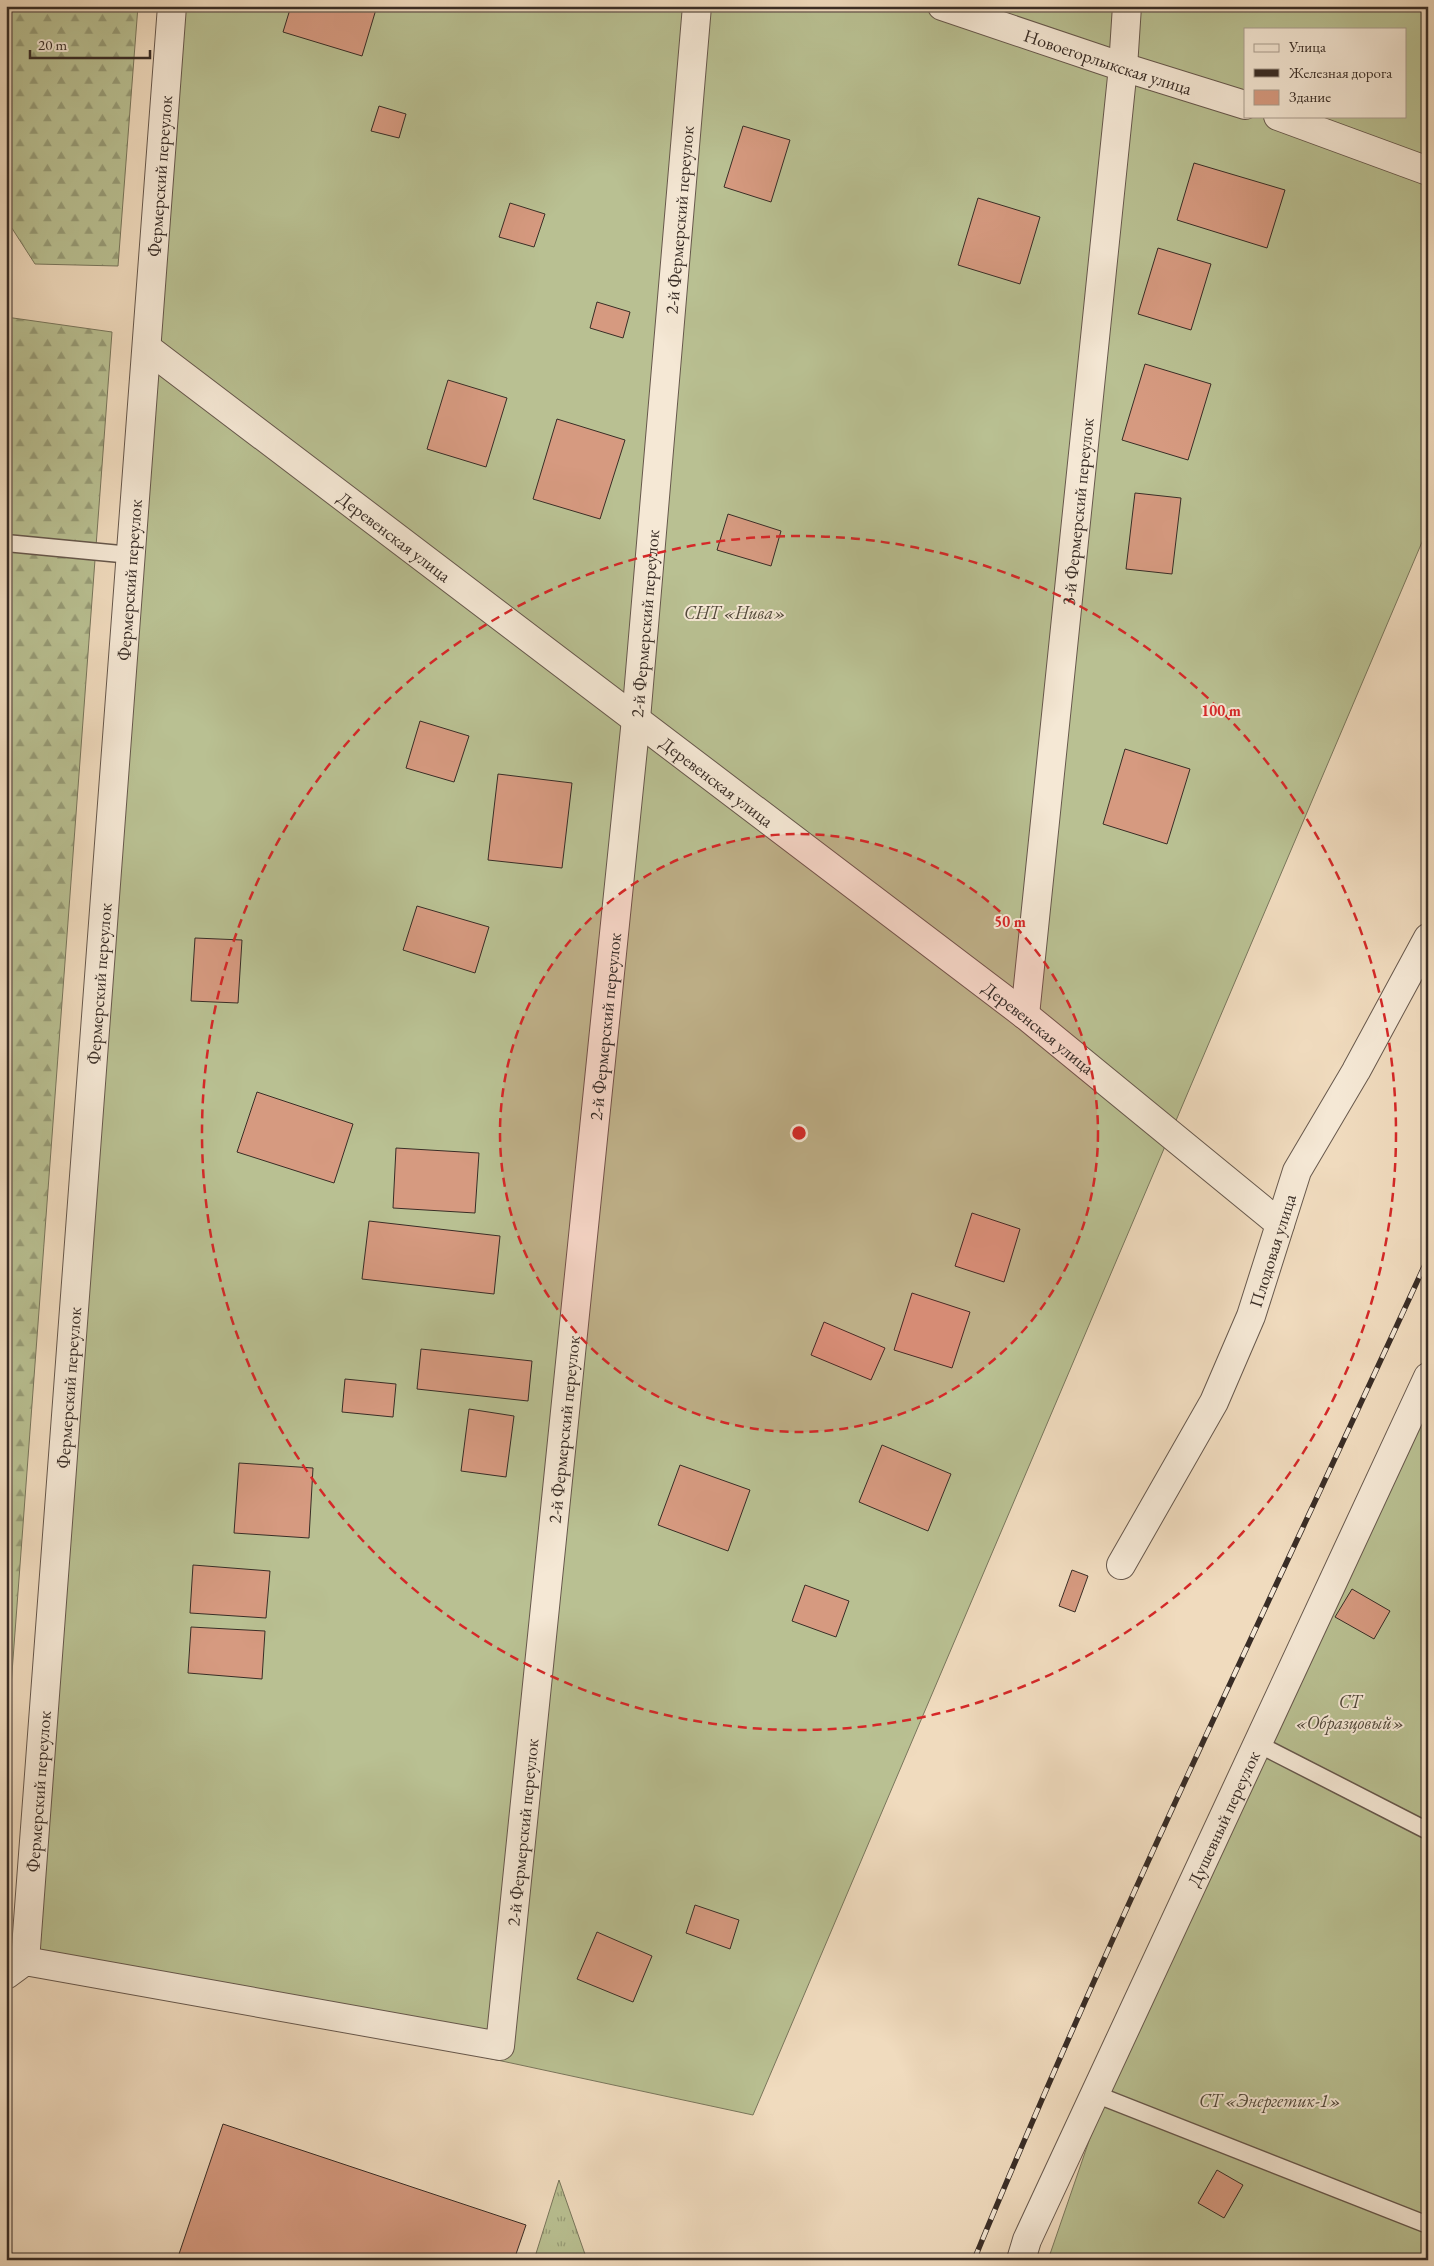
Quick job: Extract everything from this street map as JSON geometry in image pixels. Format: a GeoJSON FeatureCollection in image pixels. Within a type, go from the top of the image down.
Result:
{"type":"FeatureCollection","features":[{"type":"Feature","properties":{"kind":"street","name":"Фермерский переулок"},"geometry":{"type":"LineString","coordinates":[[16,1968],[131,555],[172,6]]}},
{"type":"Feature","properties":{"kind":"street","name":"2-й Фермерский переулок"},"geometry":{"type":"LineString","coordinates":[[16,1968],[500,2046],[636,720],[697,6]]}},
{"type":"Feature","properties":{"kind":"street","name":"Новоегорлыкская улица"},"geometry":{"type":"LineString","coordinates":[[942,6],[1123,67],[1244,105]]}},
{"type":"Feature","properties":{"kind":"street","name":"3-й Фермерский переулок"},"geometry":{"type":"LineString","coordinates":[[1024,1015],[1123,67],[1127,6]]}},
{"type":"Feature","properties":{"kind":"street"},"geometry":{"type":"LineString","coordinates":[[1283,118],[1428,171]]}},
{"type":"Feature","properties":{"kind":"street","name":"Деревенская улица"},"geometry":{"type":"LineString","coordinates":[[146,348],[1024,1015],[1280,1224]]}},
{"type":"Feature","properties":{"kind":"street","name":"Плодовая улица"},"geometry":{"type":"LineString","coordinates":[[1121,1565],[1214,1402],[1251,1316],[1297,1171],[1356,1071],[1428,938]]}},
{"type":"Feature","properties":{"kind":"street","name":"Душевный переулок"},"geometry":{"type":"LineString","coordinates":[[1021,2260],[1027,2240],[1428,1377]]}},
{"type":"Feature","properties":{"kind":"lane"},"geometry":{"type":"LineString","coordinates":[[6,543],[131,555]]}},
{"type":"Feature","properties":{"kind":"lane"},"geometry":{"type":"LineString","coordinates":[[1258,1744],[1428,1831]]}},
{"type":"Feature","properties":{"kind":"lane"},"geometry":{"type":"LineString","coordinates":[[1095,2094],[1428,2225]]}},
{"type":"Feature","properties":{"kind":"green space"},"geometry":{"type":"Polygon","coordinates":[[[6,6],[138,6],[118,266],[35,264],[6,219],[6,6]]]}},
{"type":"Feature","properties":{"kind":"green space","name":"СНТ «Нива»"},"geometry":{"type":"Polygon","coordinates":[[[175,6],[1428,6],[1428,528],[753,2115],[27,1959],[175,6]]]}},
{"type":"Feature","properties":{"kind":"green space"},"geometry":{"type":"Polygon","coordinates":[[[6,317],[112,332],[6,1753],[6,317]]]}},
{"type":"Feature","properties":{"kind":"green space","name":"СТ «Энергетик-1»"},"geometry":{"type":"Polygon","coordinates":[[[1428,1350],[1428,2260],[1048,2260],[1142,1987],[1428,1350]]]}},
{"type":"Feature","properties":{"kind":"green space"},"geometry":{"type":"Polygon","coordinates":[[[559,2180],[587,2260],[534,2260],[559,2180]]]}},
{"type":"Feature","properties":{"kind":"building"},"geometry":{"type":"Polygon","coordinates":[[[291,6],[377,6],[362,56],[283,32],[291,6]]]}},
{"type":"Feature","properties":{"kind":"building"},"geometry":{"type":"Polygon","coordinates":[[[1403,6],[1420,6],[1418,11],[1403,6]]]}},
{"type":"Feature","properties":{"kind":"building"},"geometry":{"type":"Polygon","coordinates":[[[379,106],[406,114],[399,138],[371,131],[379,106]]]}},
{"type":"Feature","properties":{"kind":"building"},"geometry":{"type":"Polygon","coordinates":[[[743,126],[790,140],[771,202],[724,187],[743,126]]]}},
{"type":"Feature","properties":{"kind":"building"},"geometry":{"type":"Polygon","coordinates":[[[1194,163],[1285,190],[1267,248],[1177,220],[1194,163]]]}},
{"type":"Feature","properties":{"kind":"building"},"geometry":{"type":"Polygon","coordinates":[[[978,198],[1040,217],[1020,284],[958,265],[978,198]]]}},
{"type":"Feature","properties":{"kind":"building"},"geometry":{"type":"Polygon","coordinates":[[[510,203],[545,214],[534,247],[499,237],[510,203]]]}},
{"type":"Feature","properties":{"kind":"building"},"geometry":{"type":"Polygon","coordinates":[[[1158,248],[1211,264],[1191,330],[1138,314],[1158,248]]]}},
{"type":"Feature","properties":{"kind":"building"},"geometry":{"type":"Polygon","coordinates":[[[597,302],[630,312],[623,338],[590,328],[597,302]]]}},
{"type":"Feature","properties":{"kind":"building"},"geometry":{"type":"Polygon","coordinates":[[[1145,364],[1211,384],[1188,460],[1122,440],[1145,364]]]}},
{"type":"Feature","properties":{"kind":"building"},"geometry":{"type":"Polygon","coordinates":[[[448,380],[507,398],[486,467],[427,449],[448,380]]]}},
{"type":"Feature","properties":{"kind":"building"},"geometry":{"type":"Polygon","coordinates":[[[557,419],[625,440],[600,519],[533,499],[557,419]]]}},
{"type":"Feature","properties":{"kind":"building"},"geometry":{"type":"Polygon","coordinates":[[[1135,493],[1181,498],[1172,574],[1126,569],[1135,493]]]}},
{"type":"Feature","properties":{"kind":"building"},"geometry":{"type":"Polygon","coordinates":[[[728,514],[781,531],[771,566],[717,550],[728,514]]]}},
{"type":"Feature","properties":{"kind":"building"},"geometry":{"type":"Polygon","coordinates":[[[420,721],[469,736],[454,782],[406,768],[420,721]]]}},
{"type":"Feature","properties":{"kind":"building"},"geometry":{"type":"Polygon","coordinates":[[[1125,749],[1190,769],[1167,844],[1103,824],[1125,749]]]}},
{"type":"Feature","properties":{"kind":"building"},"geometry":{"type":"Polygon","coordinates":[[[498,774],[572,783],[562,868],[488,860],[498,774]]]}},
{"type":"Feature","properties":{"kind":"building"},"geometry":{"type":"Polygon","coordinates":[[[417,906],[489,927],[475,973],[403,950],[417,906]]]}},
{"type":"Feature","properties":{"kind":"building"},"geometry":{"type":"Polygon","coordinates":[[[195,938],[242,940],[238,1003],[191,1001],[195,938]]]}},
{"type":"Feature","properties":{"kind":"building"},"geometry":{"type":"Polygon","coordinates":[[[257,1092],[353,1124],[334,1183],[237,1152],[257,1092]]]}},
{"type":"Feature","properties":{"kind":"building"},"geometry":{"type":"Polygon","coordinates":[[[396,1148],[479,1153],[475,1213],[393,1208],[396,1148]]]}},
{"type":"Feature","properties":{"kind":"building"},"geometry":{"type":"Polygon","coordinates":[[[972,1213],[1020,1229],[1004,1282],[955,1266],[972,1213]]]}},
{"type":"Feature","properties":{"kind":"building"},"geometry":{"type":"Polygon","coordinates":[[[369,1221],[500,1236],[494,1294],[362,1279],[369,1221]]]}},
{"type":"Feature","properties":{"kind":"building"},"geometry":{"type":"Polygon","coordinates":[[[912,1293],[970,1312],[952,1368],[894,1350],[912,1293]]]}},
{"type":"Feature","properties":{"kind":"building"},"geometry":{"type":"Polygon","coordinates":[[[824,1322],[885,1348],[871,1380],[811,1355],[824,1322]]]}},
{"type":"Feature","properties":{"kind":"building"},"geometry":{"type":"Polygon","coordinates":[[[421,1349],[532,1361],[528,1401],[417,1389],[421,1349]]]}},
{"type":"Feature","properties":{"kind":"building"},"geometry":{"type":"Polygon","coordinates":[[[345,1379],[396,1384],[393,1417],[342,1412],[345,1379]]]}},
{"type":"Feature","properties":{"kind":"building"},"geometry":{"type":"Polygon","coordinates":[[[469,1409],[514,1416],[506,1477],[461,1471],[469,1409]]]}},
{"type":"Feature","properties":{"kind":"building"},"geometry":{"type":"Polygon","coordinates":[[[882,1445],[951,1474],[928,1531],[859,1502],[882,1445]]]}},
{"type":"Feature","properties":{"kind":"building"},"geometry":{"type":"Polygon","coordinates":[[[239,1463],[313,1468],[309,1538],[234,1533],[239,1463]]]}},
{"type":"Feature","properties":{"kind":"building"},"geometry":{"type":"Polygon","coordinates":[[[680,1465],[750,1490],[728,1551],[658,1525],[680,1465]]]}},
{"type":"Feature","properties":{"kind":"building"},"geometry":{"type":"Polygon","coordinates":[[[193,1565],[270,1571],[266,1618],[190,1613],[193,1565]]]}},
{"type":"Feature","properties":{"kind":"building"},"geometry":{"type":"Polygon","coordinates":[[[1072,1570],[1088,1576],[1075,1612],[1059,1606],[1072,1570]]]}},
{"type":"Feature","properties":{"kind":"building"},"geometry":{"type":"Polygon","coordinates":[[[805,1585],[849,1601],[836,1637],[792,1621],[805,1585]]]}},
{"type":"Feature","properties":{"kind":"building"},"geometry":{"type":"Polygon","coordinates":[[[1352,1589],[1390,1611],[1374,1639],[1335,1617],[1352,1589]]]}},
{"type":"Feature","properties":{"kind":"building"},"geometry":{"type":"Polygon","coordinates":[[[191,1627],[265,1631],[262,1679],[188,1673],[191,1627]]]}},
{"type":"Feature","properties":{"kind":"building"},"geometry":{"type":"Polygon","coordinates":[[[695,1905],[739,1920],[730,1949],[686,1933],[695,1905]]]}},
{"type":"Feature","properties":{"kind":"building"},"geometry":{"type":"Polygon","coordinates":[[[597,1932],[652,1956],[633,2002],[577,1979],[597,1932]]]}},
{"type":"Feature","properties":{"kind":"building"},"geometry":{"type":"Polygon","coordinates":[[[223,2124],[526,2225],[514,2260],[177,2260],[223,2124]]]}},
{"type":"Feature","properties":{"kind":"building"},"geometry":{"type":"Polygon","coordinates":[[[1217,2170],[1243,2185],[1224,2218],[1198,2203],[1217,2170]]]}},
{"type":"Feature","properties":{"kind":"railway"},"geometry":{"type":"LineString","coordinates":[[974,2260],[1082,2007],[1428,1258]]}},
{"type":"Feature","properties":{"kind":"park label","name":"СТ «Образцовый»"},"geometry":{"type":"Point","coordinates":[1350,1711]}}]}
